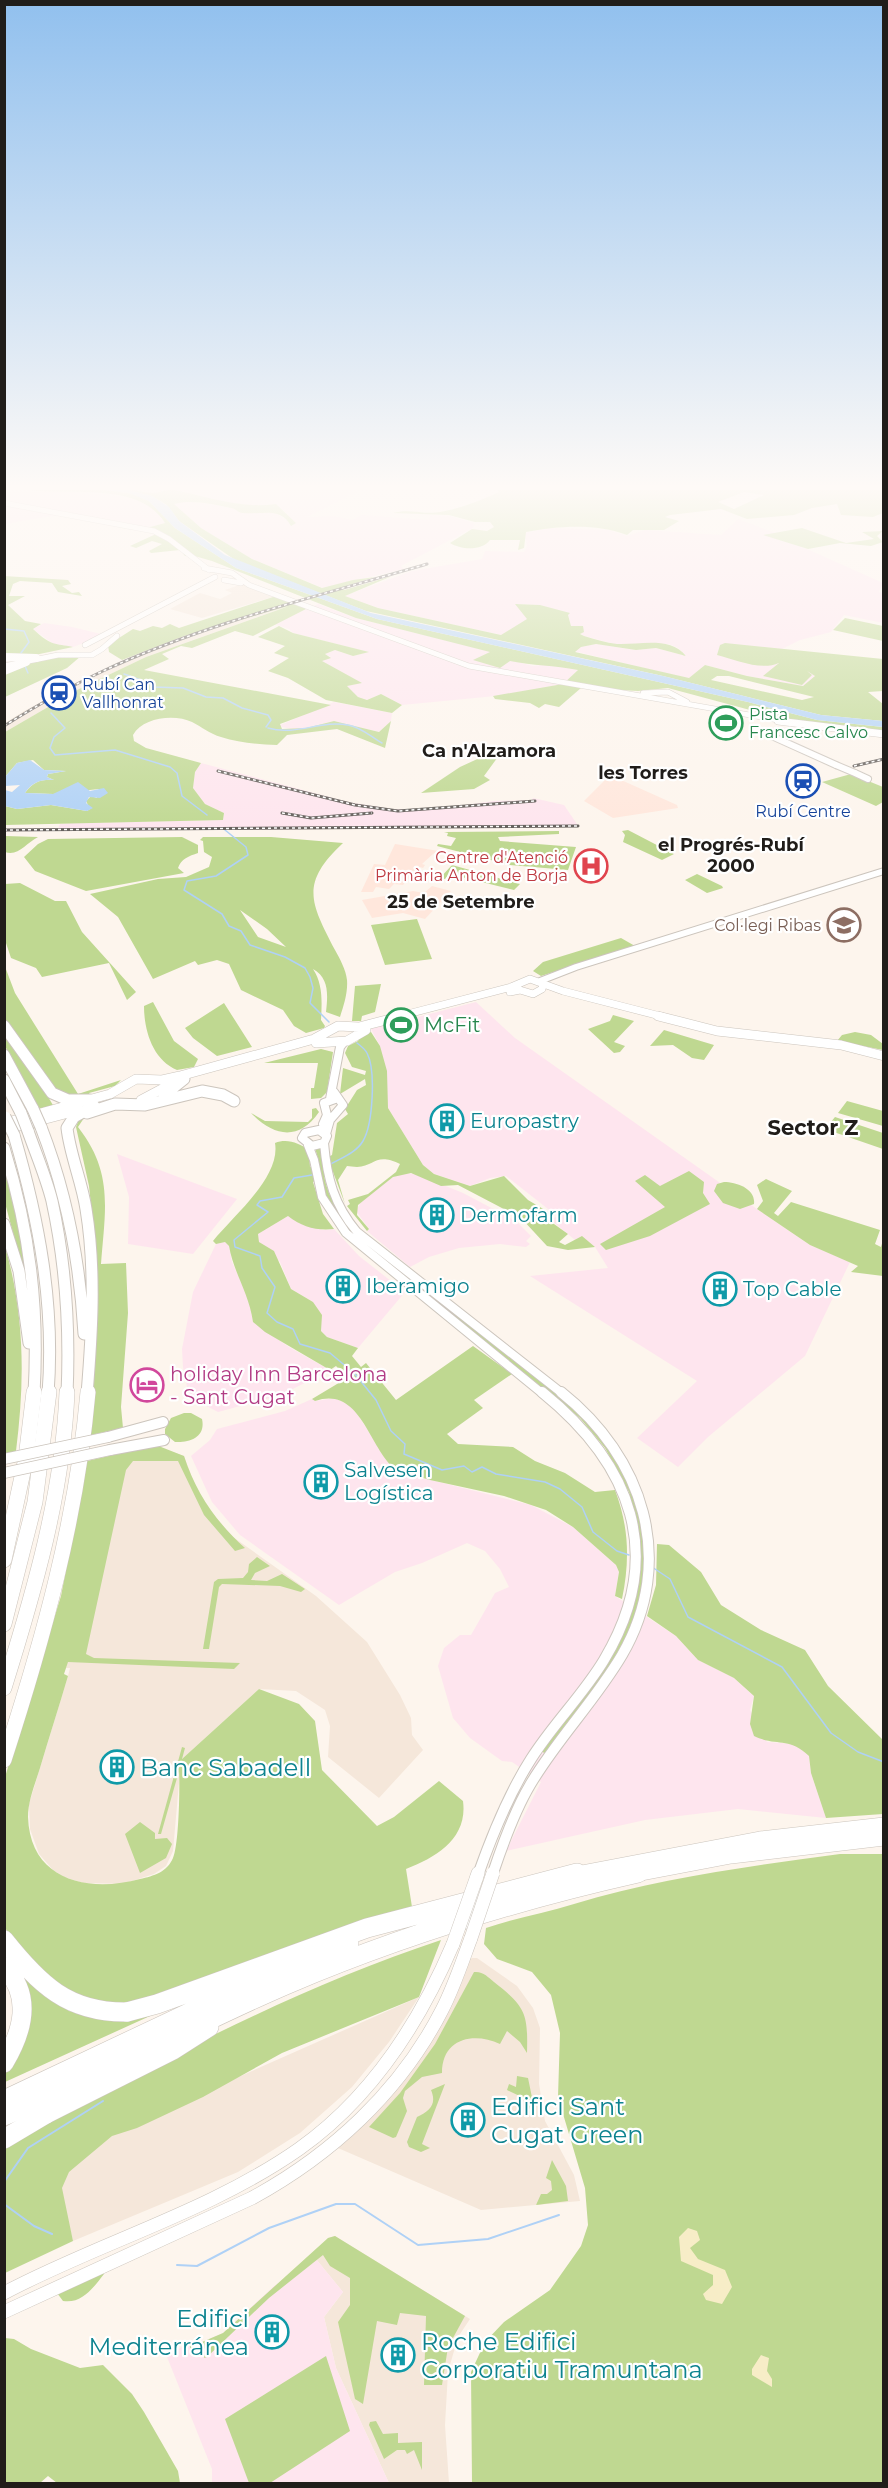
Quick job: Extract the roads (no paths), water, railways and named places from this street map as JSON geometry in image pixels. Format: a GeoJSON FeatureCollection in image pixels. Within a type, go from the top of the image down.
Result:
{"type":"FeatureCollection","features":[{"type":"Feature","properties":{"kind":"highway"},"geometry":{"type":"LineString","coordinates":[[4,657],[34,659]]}},
{"type":"Feature","properties":{"kind":"highway"},"geometry":{"type":"LineString","coordinates":[[4,670],[34,659]]}},
{"type":"Feature","properties":{"kind":"highway"},"geometry":{"type":"LineString","coordinates":[[4,1026],[52,1093],[63,1099],[92,1103]]}},
{"type":"Feature","properties":{"kind":"highway"},"geometry":{"type":"LineString","coordinates":[[4,1055],[33,1109],[35,1129],[63,1255],[68,1298],[68,1390],[63,1453],[50,1529],[32,1599],[4,1688]]}},
{"type":"Feature","properties":{"kind":"highway"},"geometry":{"type":"LineString","coordinates":[[71,1140],[75,1122],[84,1115],[118,1104],[142,1105],[184,1079]]}},
{"type":"Feature","properties":{"kind":"highway"},"geometry":{"type":"LineString","coordinates":[[4,1080],[21,1113],[35,1129],[61,1180],[77,1254],[84,1340],[82,1437]]}},
{"type":"Feature","properties":{"kind":"highway"},"geometry":{"type":"LineString","coordinates":[[159,1094],[205,1091],[223,1095],[234,1101]]}},
{"type":"Feature","properties":{"kind":"highway"},"geometry":{"type":"LineString","coordinates":[[4,1760],[23,1704],[67,1535],[88,1408],[92,1268],[90,1227],[67,1131],[70,1120],[92,1103]]}},
{"type":"Feature","properties":{"kind":"highway"},"geometry":{"type":"LineString","coordinates":[[4,1624],[28,1538],[43,1458],[51,1351],[48,1281],[37,1212],[5,1118]]}},
{"type":"Feature","properties":{"kind":"highway"},"geometry":{"type":"LineString","coordinates":[[4,1149],[22,1206],[35,1287],[36,1369],[19,1495],[4,1560]]}},
{"type":"Feature","properties":{"kind":"highway"},"geometry":{"type":"LineString","coordinates":[[4,1224],[19,1271],[27,1317],[31,1418]]}},
{"type":"Feature","properties":{"kind":"highway"},"geometry":{"type":"LineString","coordinates":[[4,1737],[38,1644]]}},
{"type":"Feature","properties":{"kind":"highway"},"geometry":{"type":"LineString","coordinates":[[4,1940],[44,1985],[69,2003],[94,2012],[127,2012],[157,2004],[396,1919],[460,1904],[563,1875],[675,1851],[784,1834],[884,1825]]}},
{"type":"Feature","properties":{"kind":"highway"},"geometry":{"type":"LineString","coordinates":[[4,2116],[248,2002],[382,1947],[494,1910],[566,1890],[713,1858],[800,1846],[884,1838]]}},
{"type":"Feature","properties":{"kind":"highway"},"geometry":{"type":"LineString","coordinates":[[4,2100],[276,1973],[460,1904]]}},
{"type":"Feature","properties":{"kind":"highway"},"geometry":{"type":"LineString","coordinates":[[4,1967],[18,1982],[24,2007],[20,2035],[4,2063]]}},
{"type":"Feature","properties":{"kind":"highway"},"geometry":{"type":"LineString","coordinates":[[4,2139],[46,2114],[173,2050],[248,2002]]}},
{"type":"Feature","properties":{"kind":"main road"},"geometry":{"type":"LineString","coordinates":[[305,606],[443,658],[473,666],[750,716],[884,734]]}},
{"type":"Feature","properties":{"kind":"main road"},"geometry":{"type":"LineString","coordinates":[[620,693],[658,692],[674,695],[700,707]]}},
{"type":"Feature","properties":{"kind":"main road"},"geometry":{"type":"LineString","coordinates":[[656,699],[653,695],[658,692]]}},
{"type":"Feature","properties":{"kind":"main road"},"geometry":{"type":"LineString","coordinates":[[664,701],[672,700],[674,695]]}},
{"type":"Feature","properties":{"kind":"main road"},"geometry":{"type":"LineString","coordinates":[[741,714],[750,716]]}},
{"type":"Feature","properties":{"kind":"main road"},"geometry":{"type":"LineString","coordinates":[[337,1040],[338,1026],[354,1031],[365,1030],[519,987],[526,979],[541,986],[717,1031],[841,1045],[884,1056]]}},
{"type":"Feature","properties":{"kind":"main road"},"geometry":{"type":"LineString","coordinates":[[519,987],[530,994],[541,986]]}},
{"type":"Feature","properties":{"kind":"main road"},"geometry":{"type":"LineString","coordinates":[[184,1079],[337,1040],[354,1031]]}},
{"type":"Feature","properties":{"kind":"main road"},"geometry":{"type":"LineString","coordinates":[[9,1133],[92,1103],[136,1079],[155,1080],[191,1074],[314,1039],[337,1040]]}},
{"type":"Feature","properties":{"kind":"main road"},"geometry":{"type":"LineString","coordinates":[[5,1118],[92,1103],[150,1099],[159,1094],[155,1080]]}},
{"type":"Feature","properties":{"kind":"main road"},"geometry":{"type":"LineString","coordinates":[[124,1087],[123,1093],[130,1099]]}},
{"type":"Feature","properties":{"kind":"street"},"geometry":{"type":"LineString","coordinates":[[84,655],[78,651],[83,646],[157,606]]}},
{"type":"Feature","properties":{"kind":"street"},"geometry":{"type":"LineString","coordinates":[[4,665],[58,655],[96,654],[115,637],[175,606]]}},
{"type":"Feature","properties":{"kind":"street"},"geometry":{"type":"LineString","coordinates":[[34,659],[83,646],[97,645],[102,649]]}},
{"type":"Feature","properties":{"kind":"street"},"geometry":{"type":"LineString","coordinates":[[756,729],[868,779]]}},
{"type":"Feature","properties":{"kind":"street"},"geometry":{"type":"LineString","coordinates":[[541,986],[543,978],[884,871]]}},
{"type":"Feature","properties":{"kind":"street"},"geometry":{"type":"LineString","coordinates":[[4,2293],[70,2259],[234,2187],[299,2149],[338,2117],[396,2054],[427,2006],[453,1944],[476,1879],[517,1782],[531,1757],[603,1660],[619,1632],[630,1601],[636,1570],[636,1545],[627,1497],[612,1464],[594,1438],[541,1389],[411,1282],[343,1230],[327,1209],[318,1182],[315,1163],[308,1145],[302,1140],[303,1135],[316,1130],[325,1121],[327,1115],[324,1105],[334,1097],[337,1040]]}},
{"type":"Feature","properties":{"kind":"street"},"geometry":{"type":"LineString","coordinates":[[334,1097],[343,1105],[331,1118],[326,1134],[327,1139],[324,1143],[327,1179],[337,1206],[351,1226],[411,1282]]}},
{"type":"Feature","properties":{"kind":"street"},"geometry":{"type":"LineString","coordinates":[[316,1130],[326,1134]]}},
{"type":"Feature","properties":{"kind":"street"},"geometry":{"type":"LineString","coordinates":[[308,1145],[324,1143]]}},
{"type":"Feature","properties":{"kind":"street"},"geometry":{"type":"LineString","coordinates":[[4,2312],[113,2259],[253,2198],[322,2153],[366,2114],[408,2064],[439,2016],[471,1938],[505,1840],[529,1787],[623,1653],[643,1607],[648,1577],[646,1520],[634,1484],[604,1434],[564,1395],[428,1296]]}},
{"type":"Feature","properties":{"kind":"street"},"geometry":{"type":"LineString","coordinates":[[4,1459],[147,1428],[163,1422]]}},
{"type":"Feature","properties":{"kind":"street"},"geometry":{"type":"LineString","coordinates":[[4,1473],[164,1440]]}},
{"type":"Feature","properties":{"kind":"water"},"geometry":{"type":"Polygon","coordinates":[[[341,606],[354,606],[371,613],[663,676],[821,715],[883,721],[883,727],[817,720],[748,702],[377,619],[341,606]]]}},
{"type":"Feature","properties":{"kind":"water"},"geometry":{"type":"Polygon","coordinates":[[[30,760],[44,770],[66,771],[48,774],[47,777],[54,780],[38,782],[25,793],[53,794],[78,782],[90,791],[104,788],[108,793],[100,798],[89,797],[86,803],[93,808],[87,811],[51,805],[17,809],[5,806],[5,790],[12,792],[20,785],[5,786],[5,777],[17,763],[30,760]]]}},
{"type":"Feature","properties":{"kind":"waterway"},"geometry":{"type":"LineString","coordinates":[[4,629],[24,631],[29,642],[21,653]]}},
{"type":"Feature","properties":{"kind":"waterway"},"geometry":{"type":"LineString","coordinates":[[25,666],[28,673]]}},
{"type":"Feature","properties":{"kind":"waterway"},"geometry":{"type":"LineString","coordinates":[[124,674],[149,683]]}},
{"type":"Feature","properties":{"kind":"waterway"},"geometry":{"type":"LineString","coordinates":[[150,684],[154,687],[183,688],[206,697],[223,698],[242,708],[268,715],[271,720],[266,727]]}},
{"type":"Feature","properties":{"kind":"waterway"},"geometry":{"type":"LineString","coordinates":[[51,713],[65,728],[54,737],[50,748],[55,755],[115,750],[170,767],[177,773],[182,796],[207,815]]}},
{"type":"Feature","properties":{"kind":"waterway"},"geometry":{"type":"LineString","coordinates":[[268,728],[289,730],[328,724],[348,725],[362,730],[382,743]]}},
{"type":"Feature","properties":{"kind":"waterway"},"geometry":{"type":"LineString","coordinates":[[225,830],[246,847],[248,855],[216,876],[187,881],[184,890],[222,914],[229,926],[241,931],[250,945],[285,957],[305,968],[313,988],[310,1003],[329,1022]]}},
{"type":"Feature","properties":{"kind":"waterway"},"geometry":{"type":"LineString","coordinates":[[329,1165],[348,1155],[360,1145],[369,1122],[372,1072],[367,1053],[357,1043]]}},
{"type":"Feature","properties":{"kind":"waterway"},"geometry":{"type":"LineString","coordinates":[[312,1175],[294,1178],[282,1197],[260,1201],[257,1205],[268,1212],[234,1240],[235,1247],[260,1256],[262,1268],[275,1287],[267,1313],[277,1322],[293,1329],[300,1344],[330,1353],[355,1374],[376,1400],[391,1431],[405,1444],[404,1454],[442,1470],[464,1466],[472,1472],[482,1467],[496,1474],[545,1482],[560,1489],[582,1507],[593,1532],[617,1551],[629,1555]]}},
{"type":"Feature","properties":{"kind":"waterway"},"geometry":{"type":"LineString","coordinates":[[652,1567],[670,1579],[688,1617],[782,1667],[831,1733],[858,1752],[884,1762]]}},
{"type":"Feature","properties":{"kind":"waterway"},"geometry":{"type":"LineString","coordinates":[[4,2182],[28,2148],[103,2101]]}},
{"type":"Feature","properties":{"kind":"waterway"},"geometry":{"type":"LineString","coordinates":[[4,2204],[34,2226],[52,2234]]}},
{"type":"Feature","properties":{"kind":"waterway"},"geometry":{"type":"LineString","coordinates":[[177,2265],[197,2266],[269,2228],[336,2204],[355,2204],[418,2245],[488,2239],[559,2215]]}},
{"type":"Feature","properties":{"kind":"railway"},"geometry":{"type":"LineString","coordinates":[[4,726],[90,677],[142,654],[222,624],[283,606]]}},
{"type":"Feature","properties":{"kind":"railway"},"geometry":{"type":"LineString","coordinates":[[854,766],[884,759]]}},
{"type":"Feature","properties":{"kind":"railway"},"geometry":{"type":"LineString","coordinates":[[218,771],[355,805],[398,811],[535,801]]}},
{"type":"Feature","properties":{"kind":"railway"},"geometry":{"type":"LineString","coordinates":[[282,813],[311,818],[372,813]]}},
{"type":"Feature","properties":{"kind":"railway"},"geometry":{"type":"LineString","coordinates":[[4,830],[578,826]]}},
{"type":"Feature","properties":{"kind":"place","name":"Rubí Can Vallhonrat"},"geometry":{"type":"Point","coordinates":[59,693]}},
{"type":"Feature","properties":{"kind":"place","name":"Pista Francesc Calvo"},"geometry":{"type":"Point","coordinates":[726,723]}},
{"type":"Feature","properties":{"kind":"place","name":"Rubí Centre"},"geometry":{"type":"Point","coordinates":[803,781]}},
{"type":"Feature","properties":{"kind":"place","name":"Centre d'Atenció Primària Anton de Borja"},"geometry":{"type":"Point","coordinates":[591,866]}},
{"type":"Feature","properties":{"kind":"place","name":"Col·legi Ribas"},"geometry":{"type":"Point","coordinates":[844,925]}},
{"type":"Feature","properties":{"kind":"place","name":"McFit"},"geometry":{"type":"Point","coordinates":[401,1025]}},
{"type":"Feature","properties":{"kind":"place","name":"Europastry"},"geometry":{"type":"Point","coordinates":[447,1121]}},
{"type":"Feature","properties":{"kind":"place","name":"Dermofarm"},"geometry":{"type":"Point","coordinates":[437,1215]}},
{"type":"Feature","properties":{"kind":"place","name":"Iberamigo"},"geometry":{"type":"Point","coordinates":[343,1286]}},
{"type":"Feature","properties":{"kind":"place","name":"Top Cable"},"geometry":{"type":"Point","coordinates":[720,1289]}},
{"type":"Feature","properties":{"kind":"place","name":"holiday Inn Barcelona - Sant Cugat"},"geometry":{"type":"Point","coordinates":[147,1385]}},
{"type":"Feature","properties":{"kind":"place","name":"Salvesen Logística"},"geometry":{"type":"Point","coordinates":[321,1482]}},
{"type":"Feature","properties":{"kind":"place","name":"Banc Sabadell"},"geometry":{"type":"Point","coordinates":[117,1767]}},
{"type":"Feature","properties":{"kind":"place","name":"Edifici Sant Cugat Green"},"geometry":{"type":"Point","coordinates":[468,2120]}},
{"type":"Feature","properties":{"kind":"place","name":"Edifici Mediterránea"},"geometry":{"type":"Point","coordinates":[272,2332]}},
{"type":"Feature","properties":{"kind":"place","name":"Roche Edifici Corporatiu Tramuntana"},"geometry":{"type":"Point","coordinates":[398,2355]}},
{"type":"Feature","properties":{"kind":"district","name":"Ca n'Alzamora"},"geometry":{"type":"Point","coordinates":[489,751]}},
{"type":"Feature","properties":{"kind":"district","name":"les Torres"},"geometry":{"type":"Point","coordinates":[643,773]}},
{"type":"Feature","properties":{"kind":"district","name":"el Progrés-Rubí 2000"},"geometry":{"type":"Point","coordinates":[731,855]}},
{"type":"Feature","properties":{"kind":"district","name":"25 de Setembre"},"geometry":{"type":"Point","coordinates":[461,902]}},
{"type":"Feature","properties":{"kind":"district","name":"Sector Z"},"geometry":{"type":"Point","coordinates":[813,1127]}}]}
